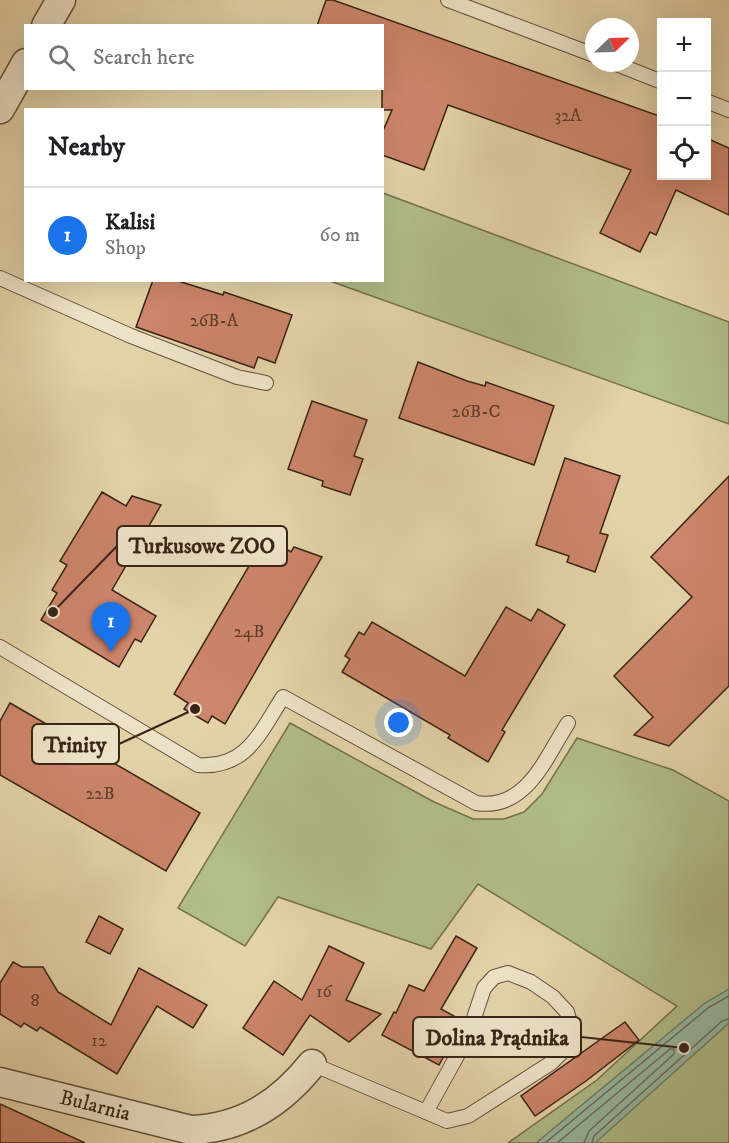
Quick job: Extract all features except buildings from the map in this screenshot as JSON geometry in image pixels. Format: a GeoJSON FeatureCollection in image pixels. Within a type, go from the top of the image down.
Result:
{"type":"FeatureCollection","features":[{"type":"Feature","properties":{"kind":"street"},"geometry":{"type":"LineString","coordinates":[[47,24],[61,0]]}},
{"type":"Feature","properties":{"kind":"street"},"geometry":{"type":"LineString","coordinates":[[0,109],[24,67]]}},
{"type":"Feature","properties":{"kind":"street","name":"Bularnia"},"geometry":{"type":"LineString","coordinates":[[0,1082],[191,1130],[225,1127],[255,1115],[280,1099],[312,1064]]}},
{"type":"Feature","properties":{"kind":"lane"},"geometry":{"type":"LineString","coordinates":[[448,0],[585,52]]}},
{"type":"Feature","properties":{"kind":"lane"},"geometry":{"type":"LineString","coordinates":[[637,72],[657,80]]}},
{"type":"Feature","properties":{"kind":"lane"},"geometry":{"type":"LineString","coordinates":[[711,102],[729,110]]}},
{"type":"Feature","properties":{"kind":"lane"},"geometry":{"type":"LineString","coordinates":[[0,278],[131,336],[237,377],[266,383]]}},
{"type":"Feature","properties":{"kind":"lane"},"geometry":{"type":"LineString","coordinates":[[0,647],[198,765],[213,766],[231,762],[244,753],[283,697],[476,803],[490,806],[505,803],[519,795],[568,723]]}},
{"type":"Feature","properties":{"kind":"lane"},"geometry":{"type":"LineString","coordinates":[[312,1064],[447,1121],[468,1116],[551,1064],[570,1044],[572,1030],[567,1012],[553,997],[531,982],[508,973],[494,977],[484,988],[468,1036],[426,1112]]}},
{"type":"Feature","properties":{"kind":"shaded area"},"geometry":{"type":"Polygon","coordinates":[[[384,193],[729,322],[729,424],[333,282],[384,282],[384,193]]]}},
{"type":"Feature","properties":{"kind":"shaded area"},"geometry":{"type":"Polygon","coordinates":[[[290,723],[434,802],[473,819],[504,819],[524,812],[542,794],[577,738],[673,770],[729,801],[729,1143],[508,1143],[597,1080],[677,1006],[478,884],[431,949],[278,897],[245,946],[178,908],[290,723]]]}},
{"type":"Feature","properties":{"kind":"water"},"geometry":{"type":"Polygon","coordinates":[[[729,989],[729,1023],[595,1143],[536,1143],[705,1003],[729,989]]]}},
{"type":"Feature","properties":{"kind":"place","name":"Turkusowe ZOO"},"geometry":{"type":"Point","coordinates":[53,612]}},
{"type":"Feature","properties":{"kind":"place","name":"Kalisi"},"geometry":{"type":"Point","coordinates":[111,652]}},
{"type":"Feature","properties":{"kind":"place","name":"Trinity"},"geometry":{"type":"Point","coordinates":[195,709]}},
{"type":"Feature","properties":{"kind":"place","name":"Dolina Prądnika"},"geometry":{"type":"Point","coordinates":[684,1048]}}]}
